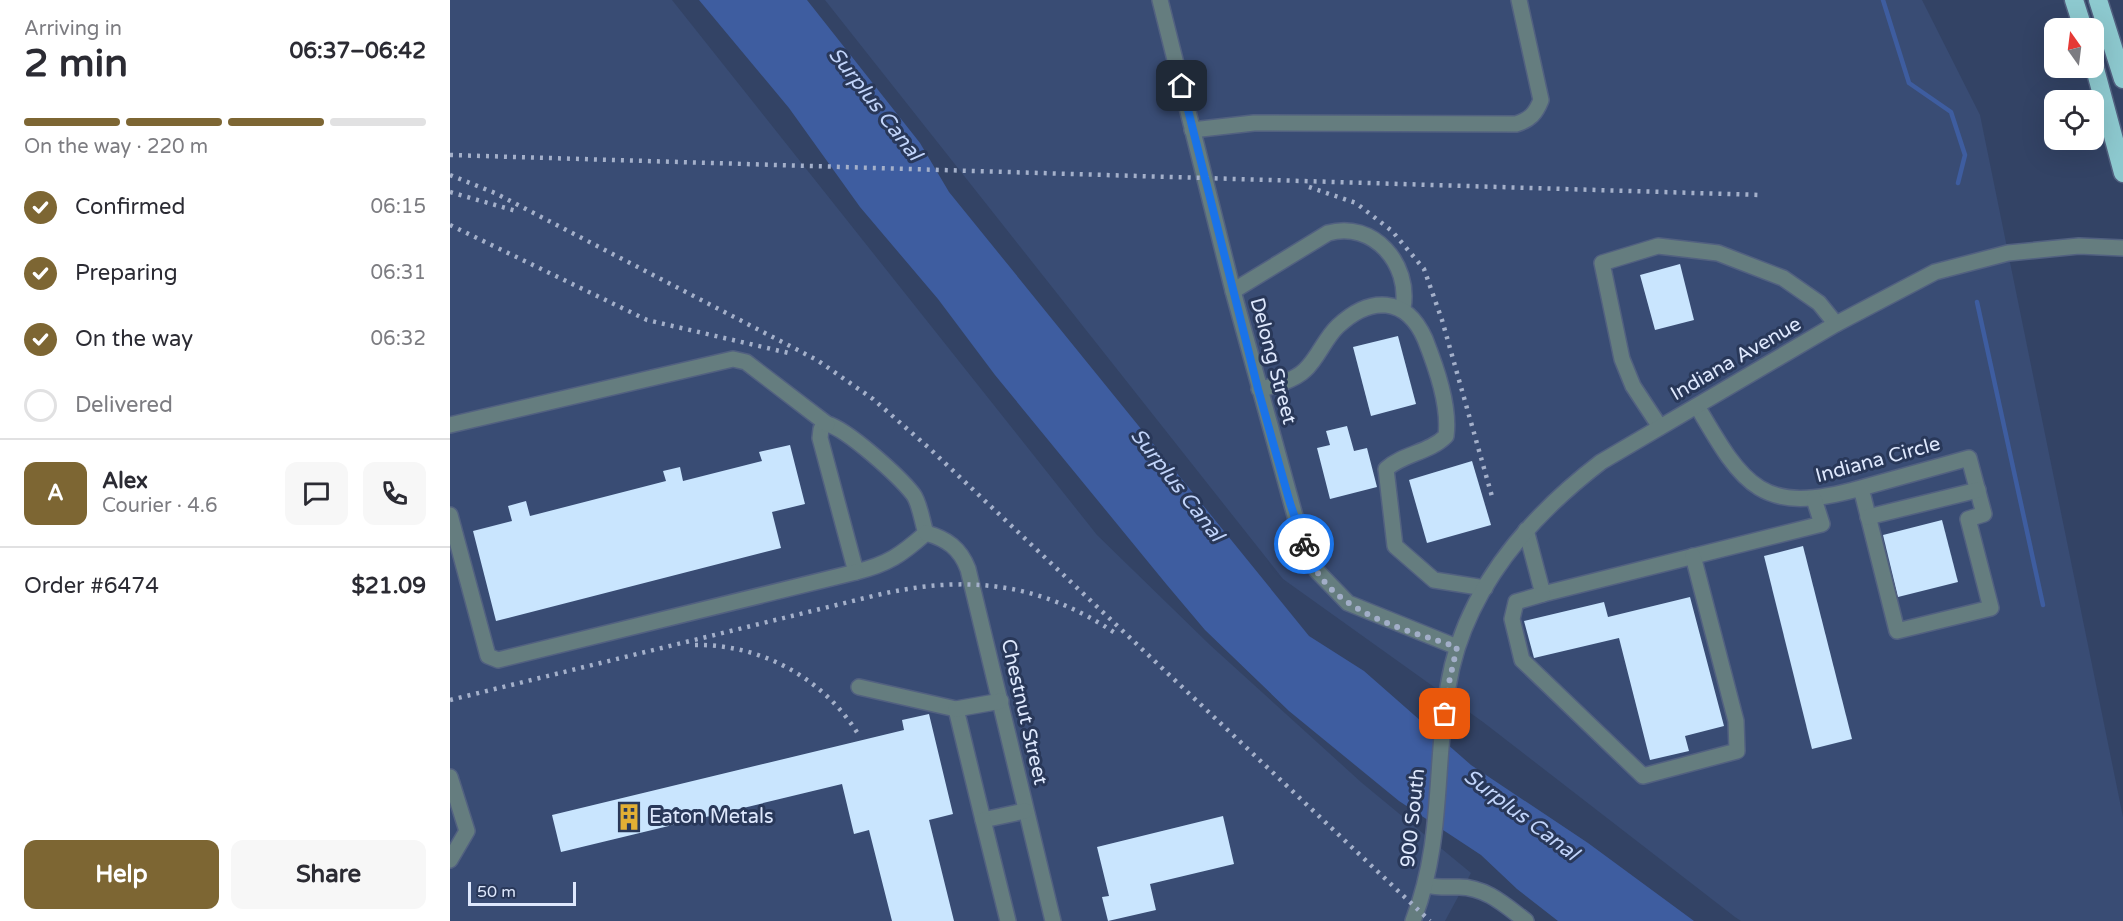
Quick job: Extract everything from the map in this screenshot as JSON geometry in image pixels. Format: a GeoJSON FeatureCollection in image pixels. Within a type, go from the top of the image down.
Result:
{"type":"FeatureCollection","features":[{"type":"Feature","properties":{"kind":"highway"},"geometry":{"type":"LineString","coordinates":[[2074,0],[2080,18]]}},
{"type":"Feature","properties":{"kind":"highway"},"geometry":{"type":"LineString","coordinates":[[2098,0],[2123,79]]}},
{"type":"Feature","properties":{"kind":"highway"},"geometry":{"type":"LineString","coordinates":[[2098,78],[2123,172]]}},
{"type":"Feature","properties":{"kind":"street","name":"Delong Street"},"geometry":{"type":"LineString","coordinates":[[1160,0],[1258,389],[1296,524],[1317,570],[1348,603],[1457,647]]}},
{"type":"Feature","properties":{"kind":"street"},"geometry":{"type":"LineString","coordinates":[[1192,130],[1254,123],[1516,124],[1527,121],[1536,112],[1541,100],[1519,0]]}},
{"type":"Feature","properties":{"kind":"street"},"geometry":{"type":"LineString","coordinates":[[1233,291],[1328,232],[1341,229],[1357,230],[1372,237],[1388,254],[1401,274],[1406,292],[1403,308]]}},
{"type":"Feature","properties":{"kind":"street"},"geometry":{"type":"LineString","coordinates":[[1660,427],[1633,386],[1622,360],[1602,263],[1658,246],[1718,253],[1783,278],[1819,303],[1836,324]]}},
{"type":"Feature","properties":{"kind":"street","name":"Indiana Avenue"},"geometry":{"type":"LineString","coordinates":[[1457,647],[1485,588],[1513,544],[1570,486],[1593,468],[1660,427],[1836,324],[1913,282],[1975,260],[2040,249],[2123,248]]}},
{"type":"Feature","properties":{"kind":"street"},"geometry":{"type":"LineString","coordinates":[[1258,389],[1270,387],[1304,372],[1336,327],[1358,311],[1382,304],[1403,308],[1417,321],[1431,353],[1448,422],[1446,436],[1436,446],[1398,458],[1386,469],[1395,546],[1434,580],[1485,588]]}},
{"type":"Feature","properties":{"kind":"street"},"geometry":{"type":"LineString","coordinates":[[450,425],[733,359],[746,362],[827,424],[837,427],[855,440],[914,495],[926,533],[896,559],[856,572],[498,660],[488,656],[450,515]]}},
{"type":"Feature","properties":{"kind":"street","name":"Indiana Circle"},"geometry":{"type":"LineString","coordinates":[[1697,406],[1727,456],[1743,477],[1765,491],[1783,498],[1814,499],[1969,458],[1978,490]]}},
{"type":"Feature","properties":{"kind":"street"},"geometry":{"type":"LineString","coordinates":[[827,424],[821,429],[820,438],[856,572]]}},
{"type":"Feature","properties":{"kind":"street"},"geometry":{"type":"LineString","coordinates":[[1861,488],[1868,517],[1897,631],[1991,608],[1968,519],[1984,514],[1978,490],[1868,517]]}},
{"type":"Feature","properties":{"kind":"street"},"geometry":{"type":"LineString","coordinates":[[1693,556],[1736,722],[1737,752],[1643,776],[1522,660],[1512,620],[1516,602],[1543,594],[1693,556],[1822,524],[1814,499]]}},
{"type":"Feature","properties":{"kind":"street"},"geometry":{"type":"LineString","coordinates":[[1526,530],[1543,594]]}},
{"type":"Feature","properties":{"kind":"street","name":"Chestnut Street"},"geometry":{"type":"LineString","coordinates":[[926,533],[950,543],[964,560],[1001,701],[1025,811],[1053,921]]}},
{"type":"Feature","properties":{"kind":"street","name":"900 South"},"geometry":{"type":"LineString","coordinates":[[1413,921],[1426,885],[1433,853],[1448,687],[1457,647]]}},
{"type":"Feature","properties":{"kind":"street"},"geometry":{"type":"LineString","coordinates":[[859,687],[956,709],[1001,701]]}},
{"type":"Feature","properties":{"kind":"street"},"geometry":{"type":"LineString","coordinates":[[956,709],[1008,921]]}},
{"type":"Feature","properties":{"kind":"street"},"geometry":{"type":"LineString","coordinates":[[450,777],[467,831],[450,860]]}},
{"type":"Feature","properties":{"kind":"street"},"geometry":{"type":"LineString","coordinates":[[982,820],[1025,811]]}},
{"type":"Feature","properties":{"kind":"street"},"geometry":{"type":"LineString","coordinates":[[1426,885],[1444,889],[1460,887],[1491,895],[1526,921]]}},
{"type":"Feature","properties":{"kind":"shaded area"},"geometry":{"type":"Polygon","coordinates":[[[450,0],[672,0],[1097,535],[1210,645],[1362,783],[1471,873],[1445,921],[450,921],[450,0]]]}},
{"type":"Feature","properties":{"kind":"shaded area"},"geometry":{"type":"Polygon","coordinates":[[[825,0],[1922,0],[1980,115],[2123,817],[2123,921],[1741,921],[1735,917],[1483,722],[1283,579],[825,0]]]}},
{"type":"Feature","properties":{"kind":"water","name":"Surplus Canal"},"geometry":{"type":"Polygon","coordinates":[[[699,0],[807,0],[920,143],[949,192],[1309,636],[1364,671],[1471,765],[1588,843],[1694,921],[1558,921],[1517,889],[1481,855],[1399,801],[1289,711],[1205,630],[1167,585],[995,375],[938,299],[860,207],[789,108],[699,0]]]}},
{"type":"Feature","properties":{"kind":"building"},"geometry":{"type":"Polygon","coordinates":[[[1680,264],[1694,320],[1655,330],[1640,275],[1680,264]]]}},
{"type":"Feature","properties":{"kind":"building"},"geometry":{"type":"Polygon","coordinates":[[[1398,336],[1416,404],[1371,416],[1353,347],[1398,336]]]}},
{"type":"Feature","properties":{"kind":"building"},"geometry":{"type":"Polygon","coordinates":[[[1347,426],[1354,451],[1367,448],[1377,487],[1330,499],[1317,448],[1330,445],[1326,431],[1347,426]]]}},
{"type":"Feature","properties":{"kind":"building"},"geometry":{"type":"Polygon","coordinates":[[[790,445],[805,504],[772,512],[781,548],[496,621],[473,531],[512,521],[508,506],[526,501],[530,516],[666,481],[663,471],[680,467],[683,481],[762,461],[759,452],[790,445]]]}},
{"type":"Feature","properties":{"kind":"building"},"geometry":{"type":"Polygon","coordinates":[[[1472,461],[1491,525],[1427,543],[1409,480],[1472,461]]]}},
{"type":"Feature","properties":{"kind":"building"},"geometry":{"type":"Polygon","coordinates":[[[1942,520],[1958,582],[1898,597],[1883,535],[1942,520]]]}},
{"type":"Feature","properties":{"kind":"building"},"geometry":{"type":"Polygon","coordinates":[[[1803,546],[1852,739],[1812,749],[1764,556],[1803,546]]]}},
{"type":"Feature","properties":{"kind":"building"},"geometry":{"type":"Polygon","coordinates":[[[1690,597],[1724,726],[1685,736],[1689,751],[1650,760],[1619,638],[1534,658],[1524,621],[1604,602],[1608,617],[1690,597]]]}},
{"type":"Feature","properties":{"kind":"building","name":"Eaton Metals"},"geometry":{"type":"Polygon","coordinates":[[[929,714],[953,814],[929,820],[954,921],[892,921],[869,830],[854,834],[842,784],[561,852],[552,815],[904,730],[902,720],[929,714]]]}},
{"type":"Feature","properties":{"kind":"building"},"geometry":{"type":"Polygon","coordinates":[[[1223,816],[1234,864],[1150,884],[1156,910],[1108,921],[1102,897],[1109,896],[1097,847],[1223,816]]]}},
{"type":"Feature","properties":{"kind":"waterway"},"geometry":{"type":"LineString","coordinates":[[1883,0],[1909,83],[1951,112],[1965,155],[1958,183]]}},
{"type":"Feature","properties":{"kind":"waterway"},"geometry":{"type":"LineString","coordinates":[[1977,302],[2043,605]]}},
{"type":"Feature","properties":{"kind":"railway"},"geometry":{"type":"LineString","coordinates":[[450,155],[1761,195]]}},
{"type":"Feature","properties":{"kind":"railway"},"geometry":{"type":"LineString","coordinates":[[450,175],[495,193],[817,360],[873,399],[929,448],[1430,921]]}},
{"type":"Feature","properties":{"kind":"railway"},"geometry":{"type":"LineString","coordinates":[[1309,187],[1356,203],[1392,231],[1424,269],[1442,320],[1493,500]]}},
{"type":"Feature","properties":{"kind":"railway"},"geometry":{"type":"LineString","coordinates":[[450,192],[516,211]]}},
{"type":"Feature","properties":{"kind":"railway"},"geometry":{"type":"LineString","coordinates":[[450,225],[647,320],[793,354]]}},
{"type":"Feature","properties":{"kind":"railway"},"geometry":{"type":"LineString","coordinates":[[450,700],[869,597],[935,586],[967,584],[1028,593],[1058,603],[1118,635]]}},
{"type":"Feature","properties":{"kind":"railway"},"geometry":{"type":"LineString","coordinates":[[695,645],[720,646],[744,651],[767,658],[790,669],[829,698],[846,716],[860,737]]}},
{"type":"Feature","properties":{"kind":"way so far"},"geometry":{"type":"LineString","coordinates":[[1304,544],[1317,570],[1331,588],[1348,603],[1417,633],[1457,647],[1448,687],[1445,714]]}},
{"type":"Feature","properties":{"kind":"place","name":"Eaton Metals"},"geometry":{"type":"Point","coordinates":[629,817]}},
{"type":"Feature","properties":{"kind":"route"},"geometry":{"type":"LineString","coordinates":[[1182,86],[1258,389],[1304,544]]}}]}
